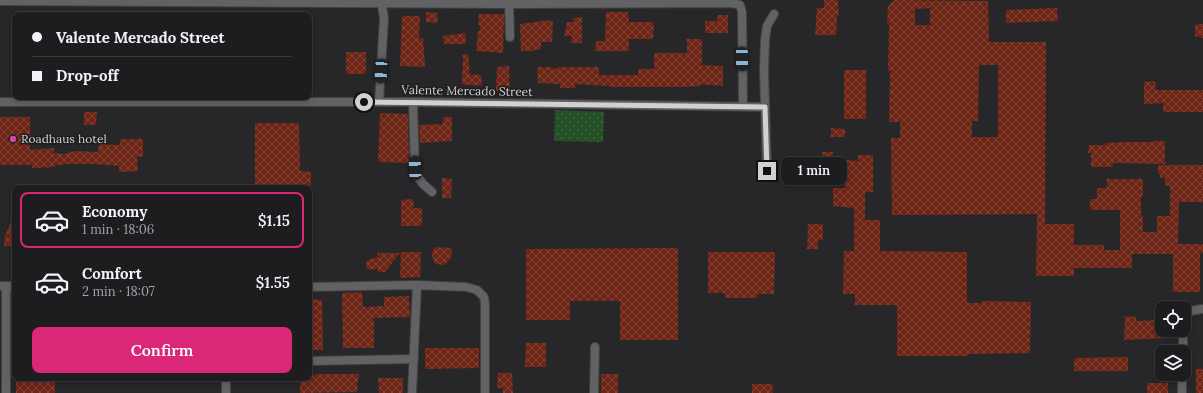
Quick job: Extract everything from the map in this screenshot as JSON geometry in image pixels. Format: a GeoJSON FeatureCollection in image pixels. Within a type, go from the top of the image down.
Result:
{"type":"FeatureCollection","features":[{"type":"Feature","properties":{"kind":"street"},"geometry":{"type":"LineString","coordinates":[[0,1],[381,2],[509,4],[732,3],[740,5],[742,12],[743,106]]}},
{"type":"Feature","properties":{"kind":"street"},"geometry":{"type":"LineString","coordinates":[[379,102],[384,18],[381,2]]}},
{"type":"Feature","properties":{"kind":"street"},"geometry":{"type":"LineString","coordinates":[[509,4],[510,37]]}},
{"type":"Feature","properties":{"kind":"street"},"geometry":{"type":"LineString","coordinates":[[767,171],[765,40],[767,26],[774,14]]}},
{"type":"Feature","properties":{"kind":"street","name":"Valente Mercado Street"},"geometry":{"type":"LineString","coordinates":[[0,102],[413,102],[765,107]]}},
{"type":"Feature","properties":{"kind":"street"},"geometry":{"type":"LineString","coordinates":[[413,102],[415,173],[423,184],[432,192]]}},
{"type":"Feature","properties":{"kind":"street"},"geometry":{"type":"LineString","coordinates":[[412,393],[417,285]]}},
{"type":"Feature","properties":{"kind":"street"},"geometry":{"type":"LineString","coordinates":[[312,287],[417,285],[466,287],[477,290],[484,297],[485,304],[485,393]]}},
{"type":"Feature","properties":{"kind":"street"},"geometry":{"type":"LineString","coordinates":[[3,286],[11,359],[6,393]]}},
{"type":"Feature","properties":{"kind":"street"},"geometry":{"type":"LineString","coordinates":[[1191,311],[1203,309]]}},
{"type":"Feature","properties":{"kind":"street"},"geometry":{"type":"LineString","coordinates":[[594,393],[595,347]]}},
{"type":"Feature","properties":{"kind":"street"},"geometry":{"type":"LineString","coordinates":[[312,361],[414,359]]}},
{"type":"Feature","properties":{"kind":"street"},"geometry":{"type":"LineString","coordinates":[[226,381],[226,393]]}},
{"type":"Feature","properties":{"kind":"street"},"geometry":{"type":"LineString","coordinates":[[1182,381],[1182,393]]}},
{"type":"Feature","properties":{"kind":"green space"},"geometry":{"type":"Polygon","coordinates":[[[555,110],[604,112],[603,142],[554,141],[555,110]]]}},
{"type":"Feature","properties":{"kind":"building"},"geometry":{"type":"Polygon","coordinates":[[[824,0],[838,0],[839,16],[837,17],[836,35],[815,35],[817,8],[824,8],[824,0]]]}},
{"type":"Feature","properties":{"kind":"building"},"geometry":{"type":"Polygon","coordinates":[[[894,0],[988,1],[989,42],[1046,42],[1045,224],[1074,224],[1074,245],[1104,245],[1104,250],[1120,250],[1120,210],[1090,210],[1090,199],[1097,199],[1097,188],[1107,188],[1107,179],[1143,179],[1141,215],[1143,215],[1143,232],[1157,232],[1157,216],[1170,216],[1170,186],[1165,186],[1165,178],[1160,178],[1160,174],[1158,174],[1158,165],[1203,165],[1203,202],[1179,202],[1178,244],[1203,244],[1203,253],[1200,253],[1200,292],[1173,292],[1173,254],[1132,254],[1132,268],[1074,268],[1074,276],[1036,276],[1037,214],[892,215],[891,138],[900,138],[900,122],[889,122],[890,71],[888,71],[888,6],[894,0]],[[930,8],[915,9],[915,25],[930,25],[930,8]],[[979,65],[978,121],[972,121],[972,137],[998,137],[998,65],[979,65]]]}},
{"type":"Feature","properties":{"kind":"building"},"geometry":{"type":"Polygon","coordinates":[[[1057,8],[1058,21],[1006,23],[1006,10],[1057,8]]]}},
{"type":"Feature","properties":{"kind":"building"},"geometry":{"type":"Polygon","coordinates":[[[426,12],[438,13],[437,23],[426,22],[426,12]]]}},
{"type":"Feature","properties":{"kind":"building"},"geometry":{"type":"Polygon","coordinates":[[[606,12],[628,12],[629,22],[654,22],[653,39],[629,39],[629,51],[595,51],[596,41],[605,41],[606,12]]]}},
{"type":"Feature","properties":{"kind":"building"},"geometry":{"type":"Polygon","coordinates":[[[479,14],[504,14],[503,53],[476,51],[478,31],[480,31],[480,25],[478,25],[479,14]]]}},
{"type":"Feature","properties":{"kind":"building"},"geometry":{"type":"Polygon","coordinates":[[[717,15],[728,15],[728,33],[705,33],[705,21],[717,21],[717,15]]]}},
{"type":"Feature","properties":{"kind":"building"},"geometry":{"type":"Polygon","coordinates":[[[402,16],[420,16],[419,39],[423,38],[425,67],[400,66],[402,16]]]}},
{"type":"Feature","properties":{"kind":"building"},"geometry":{"type":"Polygon","coordinates":[[[582,17],[582,43],[571,43],[572,36],[564,36],[567,22],[574,22],[573,18],[582,17]]]}},
{"type":"Feature","properties":{"kind":"building"},"geometry":{"type":"Polygon","coordinates":[[[543,20],[553,21],[552,42],[541,42],[541,49],[521,51],[520,24],[543,20]]]}},
{"type":"Feature","properties":{"kind":"building"},"geometry":{"type":"Polygon","coordinates":[[[1203,24],[1203,38],[1195,36],[1195,25],[1203,24]]]}},
{"type":"Feature","properties":{"kind":"building"},"geometry":{"type":"Polygon","coordinates":[[[465,33],[466,44],[444,44],[443,36],[465,33]]]}},
{"type":"Feature","properties":{"kind":"building"},"geometry":{"type":"Polygon","coordinates":[[[687,39],[702,39],[702,65],[723,66],[723,86],[700,84],[700,86],[685,87],[610,87],[575,84],[575,88],[560,88],[560,84],[538,83],[537,67],[551,67],[558,69],[558,67],[599,67],[599,75],[638,75],[638,69],[654,69],[654,53],[687,53],[687,39]]]}},
{"type":"Feature","properties":{"kind":"building"},"geometry":{"type":"Polygon","coordinates":[[[346,52],[366,52],[366,74],[346,74],[346,52]]]}},
{"type":"Feature","properties":{"kind":"building"},"geometry":{"type":"Polygon","coordinates":[[[468,54],[470,75],[481,74],[482,86],[462,84],[463,55],[468,54]]]}},
{"type":"Feature","properties":{"kind":"building"},"geometry":{"type":"Polygon","coordinates":[[[509,66],[510,91],[496,91],[497,67],[509,66]]]}},
{"type":"Feature","properties":{"kind":"building"},"geometry":{"type":"Polygon","coordinates":[[[844,70],[866,70],[866,119],[844,119],[844,70]]]}},
{"type":"Feature","properties":{"kind":"building"},"geometry":{"type":"Polygon","coordinates":[[[1155,81],[1156,90],[1203,90],[1203,112],[1163,112],[1163,103],[1144,104],[1144,82],[1155,81]]]}},
{"type":"Feature","properties":{"kind":"building"},"geometry":{"type":"Polygon","coordinates":[[[84,112],[97,112],[96,125],[84,125],[84,112]]]}},
{"type":"Feature","properties":{"kind":"building"},"geometry":{"type":"Polygon","coordinates":[[[380,113],[408,114],[409,163],[378,162],[380,113]]]}},
{"type":"Feature","properties":{"kind":"building"},"geometry":{"type":"Polygon","coordinates":[[[0,117],[30,117],[30,150],[54,148],[54,153],[64,154],[75,151],[98,152],[99,144],[120,145],[120,139],[143,139],[143,157],[137,156],[138,171],[119,172],[119,166],[95,164],[65,164],[54,165],[55,167],[32,168],[32,165],[0,165],[0,117]]]}},
{"type":"Feature","properties":{"kind":"building"},"geometry":{"type":"Polygon","coordinates":[[[443,117],[452,117],[452,141],[420,143],[419,125],[443,124],[443,117]]]}},
{"type":"Feature","properties":{"kind":"building"},"geometry":{"type":"Polygon","coordinates":[[[255,123],[299,123],[300,171],[311,172],[311,185],[255,185],[255,123]]]}},
{"type":"Feature","properties":{"kind":"building"},"geometry":{"type":"Polygon","coordinates":[[[831,128],[845,129],[845,137],[831,137],[831,128]]]}},
{"type":"Feature","properties":{"kind":"building"},"geometry":{"type":"Polygon","coordinates":[[[1165,141],[1165,164],[1113,163],[1113,167],[1091,167],[1091,153],[1088,153],[1089,145],[1165,141]]]}},
{"type":"Feature","properties":{"kind":"building"},"geometry":{"type":"Polygon","coordinates":[[[822,152],[833,152],[832,160],[822,159],[822,152]]]}},
{"type":"Feature","properties":{"kind":"building"},"geometry":{"type":"Polygon","coordinates":[[[858,155],[873,155],[873,192],[865,192],[865,220],[880,220],[880,251],[967,252],[967,303],[982,303],[982,301],[1031,302],[1030,353],[968,354],[968,356],[897,356],[897,305],[855,305],[855,294],[843,294],[844,251],[854,251],[854,208],[833,206],[833,188],[845,188],[847,160],[858,161],[858,155]]]}},
{"type":"Feature","properties":{"kind":"building"},"geometry":{"type":"Polygon","coordinates":[[[442,178],[452,179],[451,198],[442,198],[442,178]]]}},
{"type":"Feature","properties":{"kind":"building"},"geometry":{"type":"Polygon","coordinates":[[[413,199],[414,208],[422,208],[422,226],[401,226],[401,200],[413,199]]]}},
{"type":"Feature","properties":{"kind":"building"},"geometry":{"type":"Polygon","coordinates":[[[12,218],[12,246],[4,246],[5,237],[12,218]]]}},
{"type":"Feature","properties":{"kind":"building"},"geometry":{"type":"Polygon","coordinates":[[[808,224],[823,224],[823,240],[818,240],[818,249],[807,249],[808,224]]]}},
{"type":"Feature","properties":{"kind":"building"},"geometry":{"type":"Polygon","coordinates":[[[434,247],[452,248],[451,258],[445,265],[435,264],[431,252],[433,252],[434,247]]]}},
{"type":"Feature","properties":{"kind":"building"},"geometry":{"type":"Polygon","coordinates":[[[678,248],[678,340],[620,340],[620,301],[570,301],[570,320],[526,320],[526,249],[678,248]]]}},
{"type":"Feature","properties":{"kind":"building"},"geometry":{"type":"Polygon","coordinates":[[[401,252],[421,252],[420,277],[400,278],[401,252]]]}},
{"type":"Feature","properties":{"kind":"building"},"geometry":{"type":"Polygon","coordinates":[[[708,252],[775,252],[774,294],[758,294],[758,298],[725,298],[725,293],[708,293],[708,252]]]}},
{"type":"Feature","properties":{"kind":"building"},"geometry":{"type":"Polygon","coordinates":[[[377,253],[400,253],[385,272],[378,272],[378,269],[367,270],[366,261],[378,257],[377,253]]]}},
{"type":"Feature","properties":{"kind":"building"},"geometry":{"type":"Polygon","coordinates":[[[362,292],[363,307],[384,306],[384,297],[409,296],[410,317],[374,318],[374,348],[343,348],[342,293],[362,292]]]}},
{"type":"Feature","properties":{"kind":"building"},"geometry":{"type":"Polygon","coordinates":[[[312,299],[322,300],[323,350],[312,350],[312,299]]]}},
{"type":"Feature","properties":{"kind":"building"},"geometry":{"type":"Polygon","coordinates":[[[1125,316],[1136,317],[1136,321],[1155,320],[1155,337],[1168,338],[1124,340],[1125,316]]]}},
{"type":"Feature","properties":{"kind":"building"},"geometry":{"type":"Polygon","coordinates":[[[526,343],[546,343],[546,367],[525,367],[526,343]]]}},
{"type":"Feature","properties":{"kind":"building"},"geometry":{"type":"Polygon","coordinates":[[[425,348],[479,348],[479,368],[425,369],[425,348]]]}},
{"type":"Feature","properties":{"kind":"building"},"geometry":{"type":"Polygon","coordinates":[[[1128,357],[1128,371],[1074,371],[1074,358],[1128,357]]]}},
{"type":"Feature","properties":{"kind":"building"},"geometry":{"type":"Polygon","coordinates":[[[1196,369],[1203,369],[1203,393],[1196,393],[1196,369]]]}},
{"type":"Feature","properties":{"kind":"building"},"geometry":{"type":"Polygon","coordinates":[[[498,373],[512,373],[513,393],[503,393],[503,388],[497,388],[498,373]]]}},
{"type":"Feature","properties":{"kind":"building"},"geometry":{"type":"Polygon","coordinates":[[[359,374],[357,392],[300,393],[300,381],[312,381],[312,375],[359,374]]]}},
{"type":"Feature","properties":{"kind":"building"},"geometry":{"type":"Polygon","coordinates":[[[601,374],[618,374],[618,393],[601,393],[601,374]]]}},
{"type":"Feature","properties":{"kind":"building"},"geometry":{"type":"Polygon","coordinates":[[[378,378],[403,378],[403,393],[379,393],[378,378]]]}},
{"type":"Feature","properties":{"kind":"building"},"geometry":{"type":"Polygon","coordinates":[[[18,381],[55,381],[55,393],[16,393],[16,383],[18,381]]]}},
{"type":"Feature","properties":{"kind":"building"},"geometry":{"type":"Polygon","coordinates":[[[1147,383],[1168,383],[1168,393],[1147,393],[1147,383]]]}},
{"type":"Feature","properties":{"kind":"building"},"geometry":{"type":"Polygon","coordinates":[[[752,384],[772,384],[773,393],[752,393],[752,384]]]}},
{"type":"Feature","properties":{"kind":"place","name":"Roadhaus hotel"},"geometry":{"type":"Point","coordinates":[13,139]}},
{"type":"Feature","properties":{"kind":"route"},"geometry":{"type":"LineString","coordinates":[[364,102],[765,107],[767,171]]}}]}
